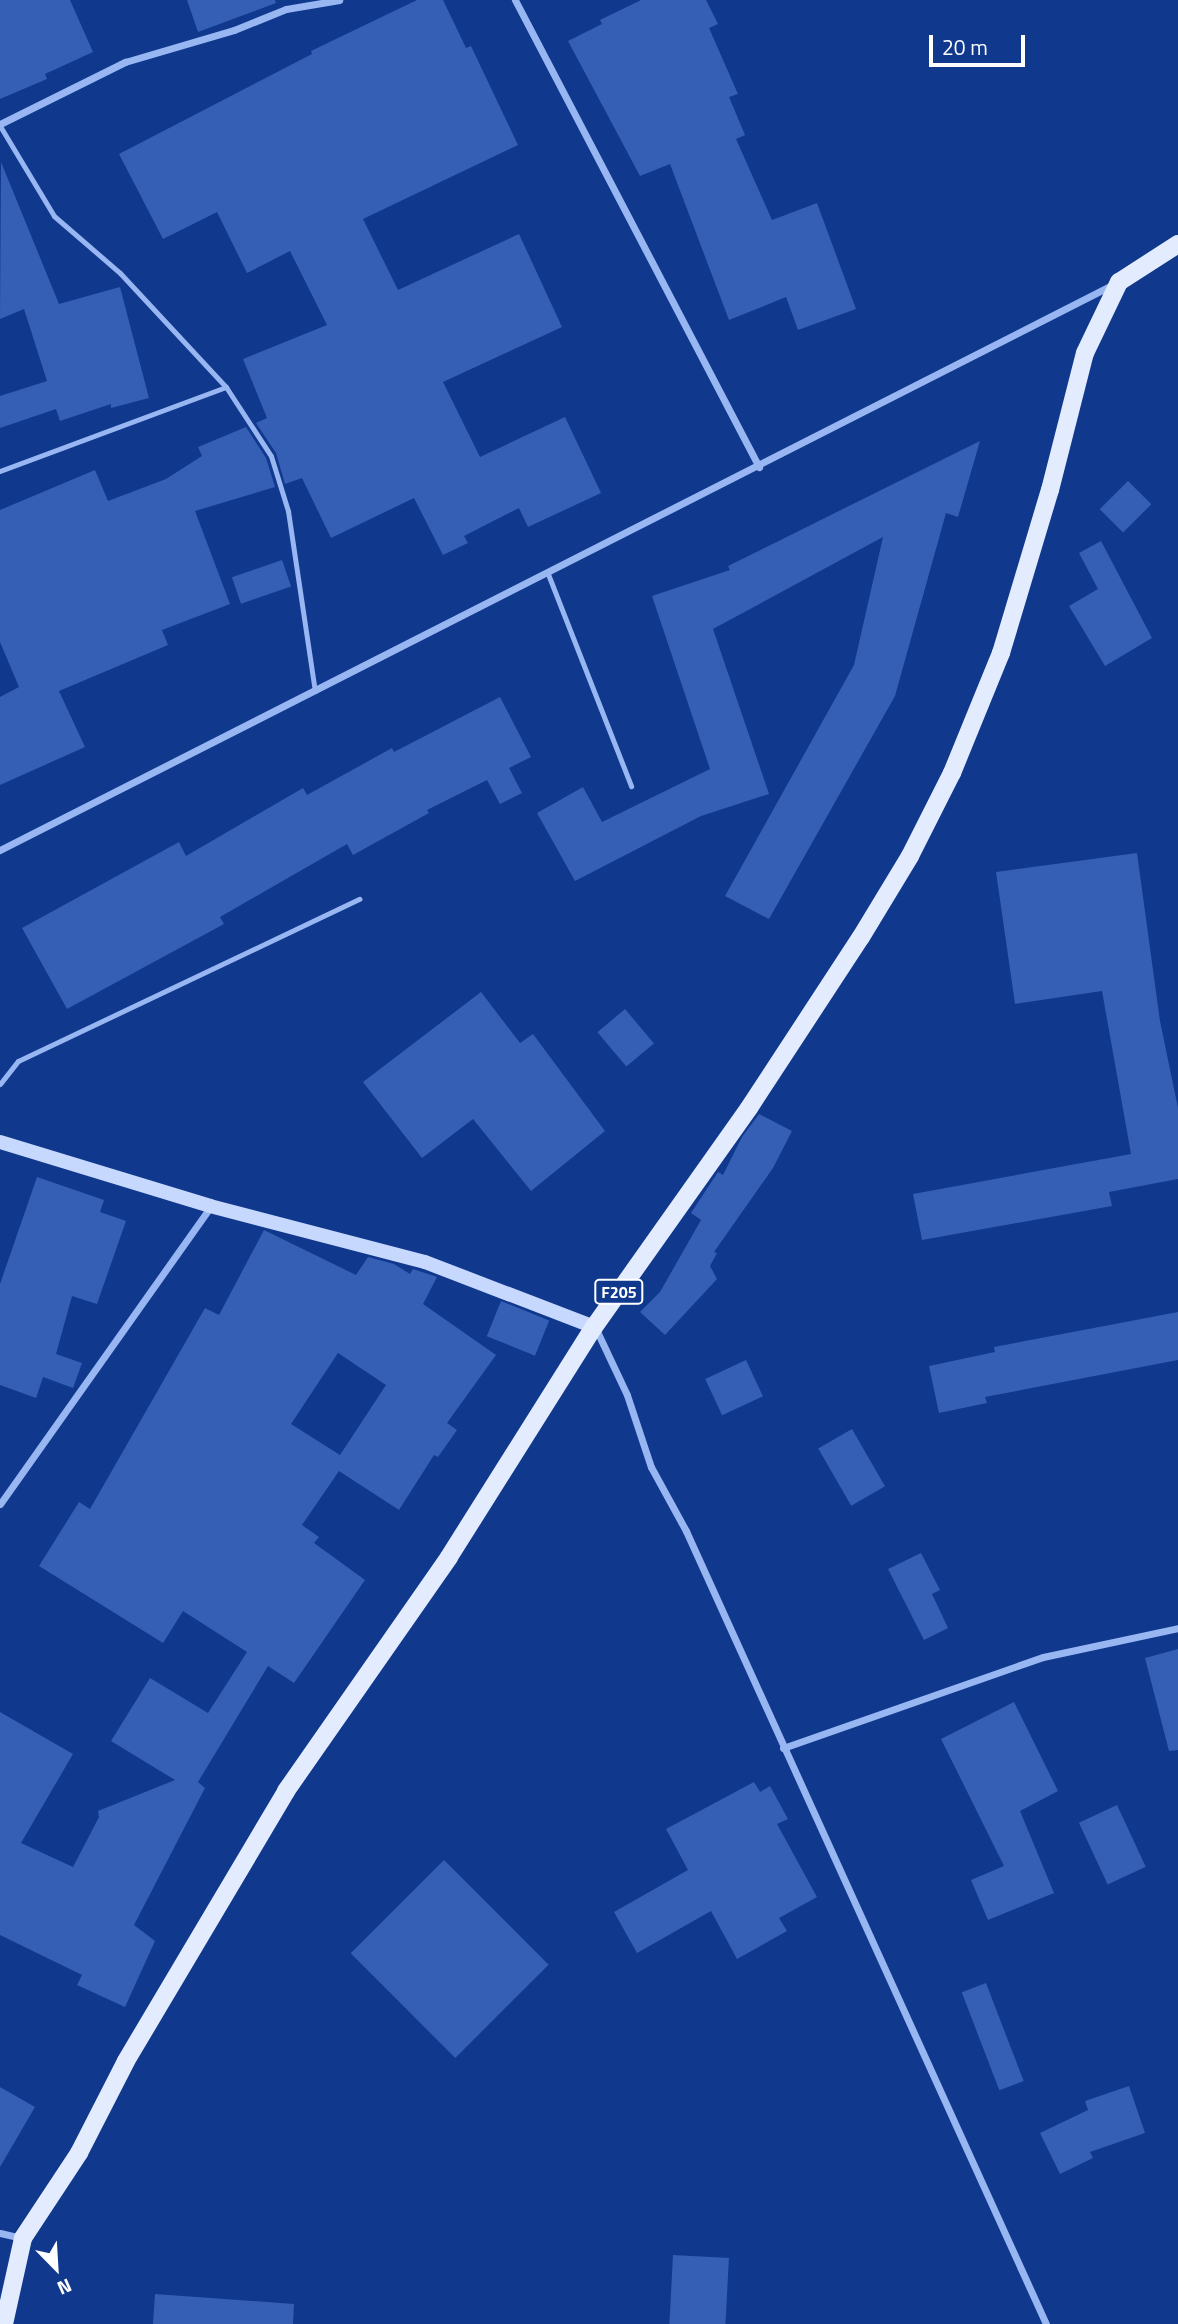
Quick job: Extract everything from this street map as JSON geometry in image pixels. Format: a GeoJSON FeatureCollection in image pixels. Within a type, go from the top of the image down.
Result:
{"type":"FeatureCollection","features":[{"type":"Feature","properties":{"kind":"main road"},"geometry":{"type":"LineString","coordinates":[[1119,282],[1178,244]]}},
{"type":"Feature","properties":{"kind":"main road","name":"F205"},"geometry":{"type":"LineString","coordinates":[[4,2324],[23,2238],[79,2153],[133,2050],[286,1791],[449,1557],[594,1327],[749,1108],[910,856],[952,773],[1001,653],[1050,490],[1085,353],[1119,282]]}},
{"type":"Feature","properties":{"kind":"street"},"geometry":{"type":"LineString","coordinates":[[0,125],[125,62],[234,30],[286,9],[339,0]]}},
{"type":"Feature","properties":{"kind":"street"},"geometry":{"type":"LineString","coordinates":[[515,0],[759,467]]}},
{"type":"Feature","properties":{"kind":"street"},"geometry":{"type":"LineString","coordinates":[[0,850],[1119,282]]}},
{"type":"Feature","properties":{"kind":"street"},"geometry":{"type":"LineString","coordinates":[[0,1142],[210,1206],[425,1262],[594,1327],[627,1395],[651,1466],[686,1531],[1046,2324]]}},
{"type":"Feature","properties":{"kind":"street"},"geometry":{"type":"LineString","coordinates":[[0,1504],[210,1206]]}},
{"type":"Feature","properties":{"kind":"street"},"geometry":{"type":"LineString","coordinates":[[783,1748],[1043,1657],[1178,1628]]}},
{"type":"Feature","properties":{"kind":"street"},"geometry":{"type":"LineString","coordinates":[[0,2232],[23,2238]]}},
{"type":"Feature","properties":{"kind":"lane"},"geometry":{"type":"LineString","coordinates":[[0,125],[54,216],[120,273],[226,387],[271,456],[288,511],[315,691]]}},
{"type":"Feature","properties":{"kind":"lane"},"geometry":{"type":"LineString","coordinates":[[0,471],[226,387]]}},
{"type":"Feature","properties":{"kind":"lane"},"geometry":{"type":"LineString","coordinates":[[548,574],[631,786]]}},
{"type":"Feature","properties":{"kind":"lane"},"geometry":{"type":"LineString","coordinates":[[0,1084],[18,1061],[359,899]]}},
{"type":"Feature","properties":{"kind":"building"},"geometry":{"type":"Polygon","coordinates":[[[0,0],[70,0],[93,52],[45,74],[47,79],[0,99],[0,0]]]}},
{"type":"Feature","properties":{"kind":"building"},"geometry":{"type":"Polygon","coordinates":[[[187,0],[275,0],[276,3],[198,32],[187,0]]]}},
{"type":"Feature","properties":{"kind":"building"},"geometry":{"type":"Polygon","coordinates":[[[417,0],[443,0],[466,48],[471,46],[518,145],[363,219],[398,290],[519,234],[562,327],[443,382],[480,457],[565,417],[601,493],[528,527],[519,508],[464,536],[468,543],[443,555],[414,498],[331,538],[302,478],[285,484],[276,453],[256,423],[267,418],[243,359],[327,325],[290,251],[247,273],[217,212],[163,239],[119,154],[312,54],[311,51],[417,0]]]}},
{"type":"Feature","properties":{"kind":"building"},"geometry":{"type":"Polygon","coordinates":[[[641,0],[706,0],[718,24],[709,28],[738,94],[729,97],[745,135],[736,139],[772,220],[817,203],[856,309],[798,330],[786,297],[729,320],[670,164],[640,176],[568,41],[602,24],[600,20],[641,0]]]}},
{"type":"Feature","properties":{"kind":"building"},"geometry":{"type":"Polygon","coordinates":[[[1,162],[59,304],[120,287],[149,398],[111,408],[111,404],[60,421],[56,409],[0,428],[0,396],[47,381],[24,309],[0,319],[1,162]]]}},
{"type":"Feature","properties":{"kind":"building"},"geometry":{"type":"Polygon","coordinates":[[[246,427],[266,458],[275,487],[195,511],[230,604],[162,630],[168,645],[59,691],[85,747],[0,785],[0,697],[19,687],[0,642],[0,510],[95,470],[108,501],[166,479],[202,456],[198,447],[246,427]]]}},
{"type":"Feature","properties":{"kind":"building"},"geometry":{"type":"Polygon","coordinates":[[[980,441],[958,517],[946,513],[895,696],[769,919],[725,896],[854,665],[883,537],[713,629],[769,794],[701,816],[575,881],[537,813],[583,787],[602,822],[710,769],[652,596],[730,570],[728,566],[980,441]]]}},
{"type":"Feature","properties":{"kind":"building"},"geometry":{"type":"Polygon","coordinates":[[[1128,481],[1151,504],[1123,533],[1100,509],[1128,481]]]}},
{"type":"Feature","properties":{"kind":"building"},"geometry":{"type":"Polygon","coordinates":[[[1101,541],[1152,638],[1105,666],[1069,606],[1098,589],[1079,553],[1101,541]]]}},
{"type":"Feature","properties":{"kind":"building"},"geometry":{"type":"Polygon","coordinates":[[[282,560],[291,586],[241,604],[232,577],[282,560]]]}},
{"type":"Feature","properties":{"kind":"building"},"geometry":{"type":"Polygon","coordinates":[[[500,697],[531,757],[509,768],[522,793],[500,804],[487,780],[427,810],[429,813],[353,855],[347,844],[220,917],[224,924],[67,1009],[22,928],[179,842],[186,856],[303,788],[307,795],[392,748],[394,752],[500,697]]]}},
{"type":"Feature","properties":{"kind":"building"},"geometry":{"type":"Polygon","coordinates":[[[1137,853],[1160,1021],[1178,1108],[1178,1179],[1109,1192],[1112,1206],[922,1240],[913,1194],[1131,1154],[1102,991],[1015,1004],[996,872],[1137,853]]]}},
{"type":"Feature","properties":{"kind":"building"},"geometry":{"type":"Polygon","coordinates":[[[481,992],[520,1043],[533,1034],[605,1131],[531,1191],[473,1119],[422,1158],[363,1082],[481,992]]]}},
{"type":"Feature","properties":{"kind":"building"},"geometry":{"type":"Polygon","coordinates":[[[625,1009],[654,1043],[626,1067],[597,1032],[625,1009]]]}},
{"type":"Feature","properties":{"kind":"building"},"geometry":{"type":"Polygon","coordinates":[[[759,1114],[792,1131],[773,1168],[714,1252],[717,1253],[710,1266],[717,1279],[665,1335],[640,1312],[660,1292],[701,1220],[691,1213],[718,1172],[723,1175],[742,1137],[759,1114]]]}},
{"type":"Feature","properties":{"kind":"building"},"geometry":{"type":"Polygon","coordinates":[[[37,1177],[104,1200],[100,1212],[126,1221],[97,1304],[72,1296],[56,1354],[82,1363],[73,1388],[43,1377],[36,1398],[0,1385],[0,1284],[37,1177]]]}},
{"type":"Feature","properties":{"kind":"building"},"geometry":{"type":"Polygon","coordinates":[[[264,1230],[356,1275],[368,1257],[394,1264],[410,1274],[413,1269],[437,1277],[423,1304],[496,1355],[447,1423],[457,1430],[438,1457],[434,1455],[399,1510],[339,1471],[302,1525],[319,1537],[314,1543],[365,1580],[294,1683],[268,1666],[198,1782],[205,1788],[134,1925],[155,1941],[125,2007],[77,1985],[82,1975],[0,1935],[0,1712],[73,1754],[21,1843],[73,1867],[99,1817],[98,1811],[175,1780],[111,1741],[150,1678],[208,1713],[247,1652],[183,1611],[163,1643],[39,1566],[79,1502],[90,1509],[205,1308],[219,1315],[264,1230]],[[338,1353],[291,1424],[340,1455],[386,1385],[338,1353]]]}},
{"type":"Feature","properties":{"kind":"building"},"geometry":{"type":"Polygon","coordinates":[[[501,1301],[549,1320],[535,1356],[487,1336],[501,1301]]]}},
{"type":"Feature","properties":{"kind":"building"},"geometry":{"type":"Polygon","coordinates":[[[1178,1312],[1178,1360],[985,1397],[987,1403],[939,1413],[929,1366],[995,1352],[994,1347],[1178,1312]]]}},
{"type":"Feature","properties":{"kind":"building"},"geometry":{"type":"Polygon","coordinates":[[[746,1360],[763,1396],[722,1415],[705,1379],[746,1360]]]}},
{"type":"Feature","properties":{"kind":"building"},"geometry":{"type":"Polygon","coordinates":[[[852,1429],[885,1486],[851,1506],[818,1448],[852,1429]]]}},
{"type":"Feature","properties":{"kind":"building"},"geometry":{"type":"Polygon","coordinates":[[[921,1553],[940,1590],[932,1594],[948,1628],[924,1640],[888,1569],[921,1553]]]}},
{"type":"Feature","properties":{"kind":"building"},"geometry":{"type":"Polygon","coordinates":[[[1178,1649],[1178,1750],[1169,1751],[1145,1658],[1178,1649]]]}},
{"type":"Feature","properties":{"kind":"building"},"geometry":{"type":"Polygon","coordinates":[[[1014,1702],[1058,1791],[1020,1811],[1054,1893],[988,1920],[971,1880],[1004,1866],[941,1739],[1014,1702]]]}},
{"type":"Feature","properties":{"kind":"building"},"geometry":{"type":"Polygon","coordinates":[[[754,1782],[760,1792],[770,1786],[788,1819],[777,1824],[817,1897],[779,1918],[787,1931],[737,1959],[711,1911],[637,1953],[614,1912],[688,1870],[666,1829],[754,1782]]]}},
{"type":"Feature","properties":{"kind":"building"},"geometry":{"type":"Polygon","coordinates":[[[1117,1805],[1146,1867],[1108,1884],[1079,1823],[1117,1805]]]}},
{"type":"Feature","properties":{"kind":"building"},"geometry":{"type":"Polygon","coordinates":[[[444,1860],[549,1965],[455,2058],[351,1953],[444,1860]]]}},
{"type":"Feature","properties":{"kind":"building"},"geometry":{"type":"Polygon","coordinates":[[[986,1983],[1024,2081],[999,2090],[962,1992],[986,1983]]]}},
{"type":"Feature","properties":{"kind":"building"},"geometry":{"type":"Polygon","coordinates":[[[1129,2086],[1145,2133],[1090,2152],[1093,2158],[1060,2174],[1040,2133],[1088,2110],[1085,2101],[1129,2086]]]}},
{"type":"Feature","properties":{"kind":"building"},"geometry":{"type":"Polygon","coordinates":[[[0,2087],[35,2107],[0,2167],[0,2087]]]}},
{"type":"Feature","properties":{"kind":"building"},"geometry":{"type":"Polygon","coordinates":[[[673,2255],[729,2258],[725,2324],[669,2324],[673,2255]]]}},
{"type":"Feature","properties":{"kind":"building"},"geometry":{"type":"Polygon","coordinates":[[[155,2294],[294,2304],[293,2324],[153,2324],[155,2294]]]}}]}
